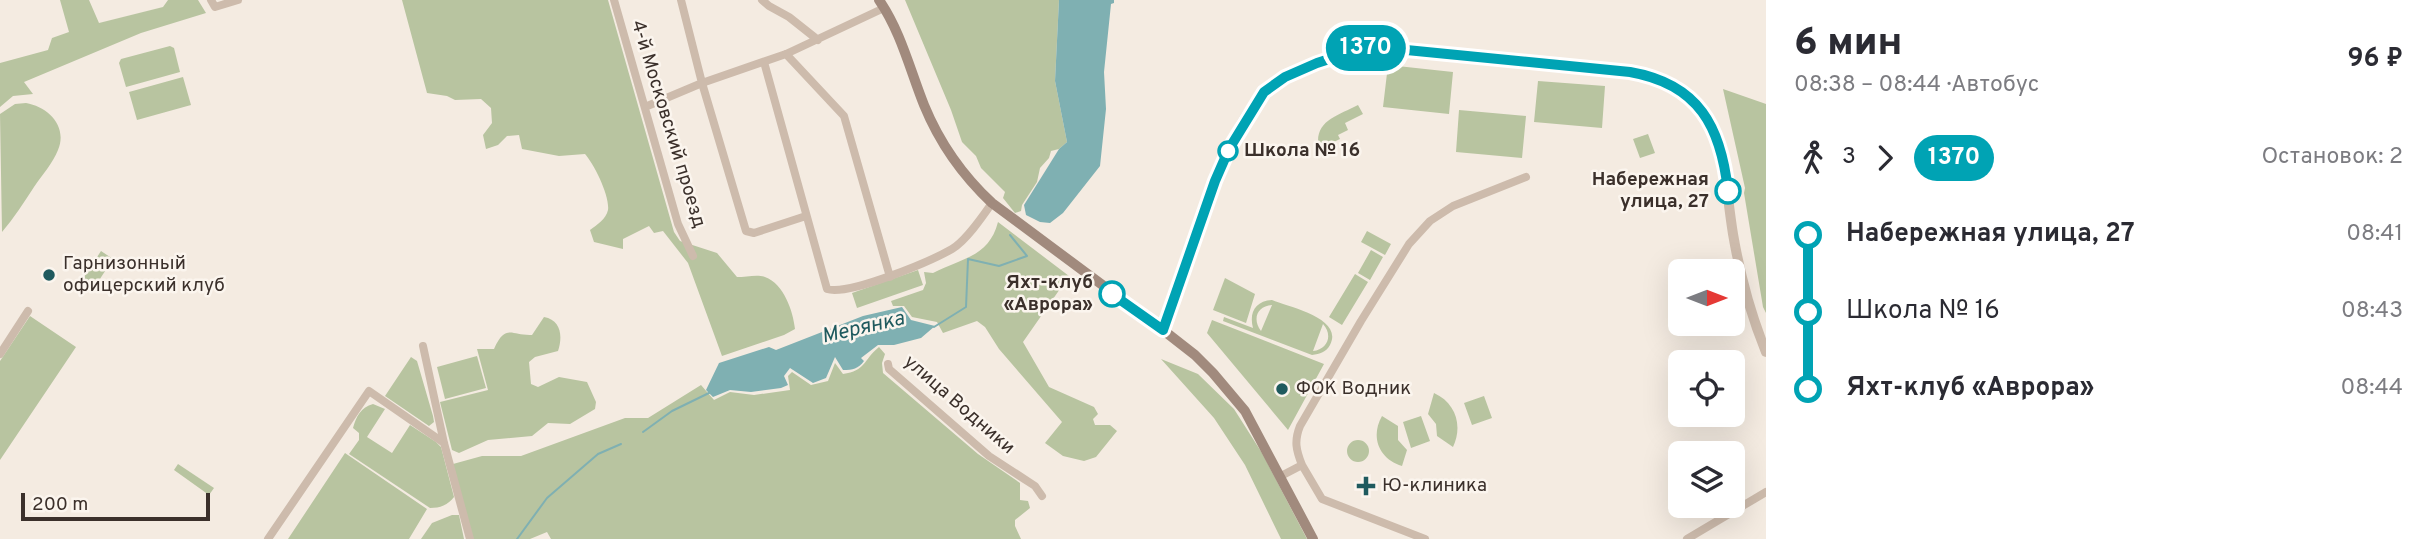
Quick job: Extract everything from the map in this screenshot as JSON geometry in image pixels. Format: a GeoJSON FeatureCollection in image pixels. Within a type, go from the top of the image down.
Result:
{"type":"FeatureCollection","features":[{"type":"Feature","properties":{"kind":"main road"},"geometry":{"type":"LineString","coordinates":[[882,3],[893,22],[924,105],[942,143],[973,185],[992,203],[1195,355],[1241,404],[1313,539]]}},
{"type":"Feature","properties":{"kind":"street"},"geometry":{"type":"LineString","coordinates":[[213,3],[238,0]]}},
{"type":"Feature","properties":{"kind":"street","name":"4-й Московский проезд"},"geometry":{"type":"LineString","coordinates":[[614,0],[678,224],[693,256]]}},
{"type":"Feature","properties":{"kind":"street"},"geometry":{"type":"LineString","coordinates":[[681,0],[702,83],[746,231],[754,233],[806,216]]}},
{"type":"Feature","properties":{"kind":"street"},"geometry":{"type":"LineString","coordinates":[[762,0],[818,40]]}},
{"type":"Feature","properties":{"kind":"street"},"geometry":{"type":"LineString","coordinates":[[645,107],[818,40],[882,3]]}},
{"type":"Feature","properties":{"kind":"street"},"geometry":{"type":"LineString","coordinates":[[1163,330],[1218,174],[1236,135],[1257,102],[1285,77],[1317,63],[1376,47],[1634,73],[1668,83],[1684,95],[1712,124],[1722,150],[1742,281],[1766,352]]}},
{"type":"Feature","properties":{"kind":"street"},"geometry":{"type":"LineString","coordinates":[[786,54],[845,116],[890,277]]}},
{"type":"Feature","properties":{"kind":"street"},"geometry":{"type":"LineString","coordinates":[[764,62],[826,288],[835,291],[890,277],[953,248],[961,242],[992,203]]}},
{"type":"Feature","properties":{"kind":"street"},"geometry":{"type":"LineString","coordinates":[[1425,539],[1322,499],[1302,465],[1296,449],[1296,436],[1361,321],[1409,244],[1430,221],[1453,206],[1526,177]]}},
{"type":"Feature","properties":{"kind":"street"},"geometry":{"type":"LineString","coordinates":[[0,354],[29,312]]}},
{"type":"Feature","properties":{"kind":"street"},"geometry":{"type":"LineString","coordinates":[[423,346],[444,443],[470,539]]}},
{"type":"Feature","properties":{"kind":"street","name":"улица Водники"},"geometry":{"type":"LineString","coordinates":[[888,364],[889,369],[989,457],[1035,486],[1042,496]]}},
{"type":"Feature","properties":{"kind":"street"},"geometry":{"type":"LineString","coordinates":[[268,539],[369,391],[444,443]]}},
{"type":"Feature","properties":{"kind":"street"},"geometry":{"type":"LineString","coordinates":[[1280,476],[1302,465]]}},
{"type":"Feature","properties":{"kind":"street"},"geometry":{"type":"LineString","coordinates":[[1687,539],[1766,492]]}},
{"type":"Feature","properties":{"kind":"green space"},"geometry":{"type":"Polygon","coordinates":[[[60,0],[89,0],[99,23],[163,7],[168,0],[198,0],[206,13],[141,33],[24,82],[33,94],[13,96],[0,107],[0,63],[48,50],[52,38],[69,32],[60,0]]]}},
{"type":"Feature","properties":{"kind":"green space"},"geometry":{"type":"Polygon","coordinates":[[[402,0],[608,0],[674,232],[680,241],[717,253],[737,277],[759,276],[772,281],[786,299],[795,329],[722,356],[688,263],[663,231],[654,233],[649,226],[623,239],[623,249],[594,242],[590,230],[601,222],[608,210],[608,204],[601,180],[585,154],[559,156],[522,149],[519,135],[507,136],[498,145],[486,149],[483,135],[492,123],[491,108],[481,99],[455,100],[427,93],[402,0]]]}},
{"type":"Feature","properties":{"kind":"green space"},"geometry":{"type":"Polygon","coordinates":[[[905,0],[1059,0],[1055,81],[1067,142],[1059,149],[1051,151],[1049,158],[1040,168],[1037,182],[1021,211],[1015,213],[1003,198],[1005,192],[981,168],[976,156],[962,142],[905,0]]]}},
{"type":"Feature","properties":{"kind":"green space"},"geometry":{"type":"Polygon","coordinates":[[[170,46],[174,48],[180,72],[126,87],[119,63],[121,59],[170,46]]]}},
{"type":"Feature","properties":{"kind":"green space"},"geometry":{"type":"Polygon","coordinates":[[[1388,65],[1453,72],[1449,114],[1383,107],[1388,65]]]}},
{"type":"Feature","properties":{"kind":"green space"},"geometry":{"type":"Polygon","coordinates":[[[183,77],[191,105],[137,120],[129,92],[183,77]]]}},
{"type":"Feature","properties":{"kind":"green space"},"geometry":{"type":"Polygon","coordinates":[[[1538,81],[1605,86],[1602,128],[1534,122],[1538,81]]]}},
{"type":"Feature","properties":{"kind":"green space"},"geometry":{"type":"Polygon","coordinates":[[[1723,89],[1766,104],[1766,313],[1745,188],[1723,89]]]}},
{"type":"Feature","properties":{"kind":"green space"},"geometry":{"type":"Polygon","coordinates":[[[26,103],[42,109],[54,119],[60,133],[60,141],[50,164],[2,232],[0,114],[15,104],[26,103]]]}},
{"type":"Feature","properties":{"kind":"green space"},"geometry":{"type":"Polygon","coordinates":[[[1358,105],[1363,114],[1345,123],[1348,130],[1338,135],[1340,139],[1319,149],[1318,140],[1323,126],[1335,116],[1358,105]]]}},
{"type":"Feature","properties":{"kind":"green space"},"geometry":{"type":"Polygon","coordinates":[[[1459,110],[1526,116],[1522,158],[1456,152],[1459,110]]]}},
{"type":"Feature","properties":{"kind":"green space"},"geometry":{"type":"Polygon","coordinates":[[[1648,134],[1655,153],[1640,158],[1633,139],[1648,134]]]}},
{"type":"Feature","properties":{"kind":"green space"},"geometry":{"type":"Polygon","coordinates":[[[998,222],[1069,276],[1023,342],[1049,387],[1094,407],[1098,414],[1093,419],[1095,425],[1110,425],[1117,431],[1096,457],[1084,461],[1063,456],[1045,443],[1062,422],[999,349],[985,327],[977,321],[943,333],[937,322],[912,317],[904,306],[893,306],[891,301],[923,290],[926,283],[924,272],[933,273],[981,250],[994,234],[998,222]]]}},
{"type":"Feature","properties":{"kind":"green space"},"geometry":{"type":"Polygon","coordinates":[[[1367,231],[1391,244],[1385,255],[1361,242],[1367,231]]]}},
{"type":"Feature","properties":{"kind":"green space"},"geometry":{"type":"Polygon","coordinates":[[[1371,250],[1383,257],[1370,280],[1358,273],[1371,250]]]}},
{"type":"Feature","properties":{"kind":"green space"},"geometry":{"type":"Polygon","coordinates":[[[101,251],[113,259],[92,291],[80,283],[101,251]]]}},
{"type":"Feature","properties":{"kind":"green space"},"geometry":{"type":"Polygon","coordinates":[[[918,270],[923,285],[857,308],[852,293],[918,270]]]}},
{"type":"Feature","properties":{"kind":"green space"},"geometry":{"type":"Polygon","coordinates":[[[1355,274],[1368,282],[1342,325],[1329,317],[1355,274]]]}},
{"type":"Feature","properties":{"kind":"green space"},"geometry":{"type":"Polygon","coordinates":[[[1225,278],[1255,294],[1246,323],[1213,310],[1225,278]]]}},
{"type":"Feature","properties":{"kind":"green space"},"geometry":{"type":"Polygon","coordinates":[[[1272,300],[1290,306],[1322,321],[1332,336],[1330,345],[1322,352],[1312,355],[1223,321],[1224,317],[1253,328],[1253,313],[1257,305],[1272,300]],[[1272,305],[1263,308],[1258,314],[1257,322],[1261,331],[1272,305]],[[1323,324],[1313,351],[1327,341],[1328,333],[1323,324]]]}},
{"type":"Feature","properties":{"kind":"green space"},"geometry":{"type":"Polygon","coordinates":[[[30,316],[76,347],[0,460],[0,361],[30,316]]]}},
{"type":"Feature","properties":{"kind":"green space"},"geometry":{"type":"Polygon","coordinates":[[[544,317],[557,325],[560,345],[558,351],[535,357],[529,362],[531,384],[538,387],[559,377],[587,382],[596,402],[595,409],[570,424],[548,423],[532,436],[488,440],[459,453],[452,450],[440,402],[488,390],[477,349],[494,349],[506,333],[532,335],[544,317]]]}},
{"type":"Feature","properties":{"kind":"green space","name":"ФОК Водник"},"geometry":{"type":"Polygon","coordinates":[[[1212,320],[1324,364],[1288,430],[1207,333],[1212,320]]]}},
{"type":"Feature","properties":{"kind":"green space"},"geometry":{"type":"Polygon","coordinates":[[[879,347],[885,354],[883,373],[978,454],[1020,483],[1020,500],[1028,501],[1030,508],[1015,520],[1021,539],[551,539],[547,532],[530,539],[473,539],[453,464],[482,456],[521,456],[625,418],[648,418],[701,385],[714,400],[730,392],[754,395],[790,390],[788,376],[792,372],[811,385],[828,381],[835,363],[843,374],[850,373],[860,368],[879,347]]]}},
{"type":"Feature","properties":{"kind":"green space"},"geometry":{"type":"Polygon","coordinates":[[[477,356],[486,388],[445,399],[437,367],[477,356]]]}},
{"type":"Feature","properties":{"kind":"green space"},"geometry":{"type":"Polygon","coordinates":[[[411,357],[417,361],[433,416],[434,422],[429,426],[385,396],[411,357]]]}},
{"type":"Feature","properties":{"kind":"green space"},"geometry":{"type":"Polygon","coordinates":[[[1161,359],[1198,374],[1234,409],[1262,453],[1307,539],[1281,539],[1245,465],[1214,418],[1161,359]]]}},
{"type":"Feature","properties":{"kind":"green space"},"geometry":{"type":"Polygon","coordinates":[[[1434,393],[1448,403],[1456,416],[1457,431],[1453,447],[1437,436],[1436,424],[1428,414],[1434,393]]]}},
{"type":"Feature","properties":{"kind":"green space"},"geometry":{"type":"Polygon","coordinates":[[[1484,396],[1492,418],[1472,425],[1464,403],[1484,396]]]}},
{"type":"Feature","properties":{"kind":"green space"},"geometry":{"type":"Polygon","coordinates":[[[373,404],[385,409],[367,437],[392,453],[410,425],[441,447],[454,497],[449,502],[430,508],[349,454],[359,440],[359,433],[353,428],[356,420],[362,410],[373,404]]]}},
{"type":"Feature","properties":{"kind":"green space"},"geometry":{"type":"Polygon","coordinates":[[[1382,416],[1398,426],[1398,440],[1407,450],[1402,466],[1387,458],[1379,446],[1377,432],[1382,416]]]}},
{"type":"Feature","properties":{"kind":"green space"},"geometry":{"type":"Polygon","coordinates":[[[1421,416],[1430,441],[1411,448],[1403,422],[1421,416]]]}},
{"type":"Feature","properties":{"kind":"green space"},"geometry":{"type":"Polygon","coordinates":[[[1358,440],[1366,443],[1369,451],[1366,459],[1358,462],[1350,459],[1347,451],[1350,443],[1358,440]]]}},
{"type":"Feature","properties":{"kind":"green space"},"geometry":{"type":"Polygon","coordinates":[[[345,453],[427,509],[409,539],[288,539],[345,453]]]}},
{"type":"Feature","properties":{"kind":"green space"},"geometry":{"type":"Polygon","coordinates":[[[178,464],[214,488],[209,495],[174,470],[178,464]]]}},
{"type":"Feature","properties":{"kind":"green space"},"geometry":{"type":"Polygon","coordinates":[[[459,515],[464,539],[421,539],[432,523],[459,515]]]}},
{"type":"Feature","properties":{"kind":"water"},"geometry":{"type":"Polygon","coordinates":[[[1059,0],[1114,0],[1114,3],[1111,4],[1104,72],[1106,109],[1100,166],[1063,213],[1050,223],[1040,222],[1026,215],[1024,205],[1059,149],[1067,142],[1055,81],[1059,0]]]}},
{"type":"Feature","properties":{"kind":"water"},"geometry":{"type":"Polygon","coordinates":[[[902,307],[911,320],[935,326],[921,338],[894,345],[878,345],[861,358],[864,361],[860,366],[850,370],[843,370],[835,357],[826,378],[813,383],[790,368],[784,376],[788,385],[781,388],[751,392],[730,390],[713,397],[706,390],[719,363],[769,347],[776,350],[863,316],[902,307]]]}},
{"type":"Feature","properties":{"kind":"waterway","name":"Мерянка"},"geometry":{"type":"LineString","coordinates":[[934,327],[966,307],[968,259],[999,266],[1027,256],[1010,235]]}},
{"type":"Feature","properties":{"kind":"waterway","name":"Мерянка"},"geometry":{"type":"LineString","coordinates":[[643,432],[672,411],[711,392]]}},
{"type":"Feature","properties":{"kind":"waterway","name":"Мерянка"},"geometry":{"type":"LineString","coordinates":[[517,539],[547,498],[598,454],[621,444]]}},
{"type":"Feature","properties":{"kind":"bus line","name":"1370"},"geometry":{"type":"LineString","coordinates":[[1112,294],[1163,330],[1218,174],[1236,135],[1264,92],[1285,77],[1317,63],[1369,47],[1630,72],[1668,83],[1694,103],[1712,124],[1722,150],[1728,191]]}},
{"type":"Feature","properties":{"kind":"place","name":"Школа № 16"},"geometry":{"type":"Point","coordinates":[1228,151]}},
{"type":"Feature","properties":{"kind":"place","name":"Набережная улица, 27"},"geometry":{"type":"Point","coordinates":[1728,191]}},
{"type":"Feature","properties":{"kind":"place","name":"Гарнизонный офицерский клуб"},"geometry":{"type":"Point","coordinates":[49,275]}},
{"type":"Feature","properties":{"kind":"place","name":"Яхт-клуб «Аврора»"},"geometry":{"type":"Point","coordinates":[1112,294]}},
{"type":"Feature","properties":{"kind":"place","name":"ФОК Водник"},"geometry":{"type":"Point","coordinates":[1282,389]}},
{"type":"Feature","properties":{"kind":"place","name":"Ю-клиника"},"geometry":{"type":"Point","coordinates":[1366,486]}}]}
